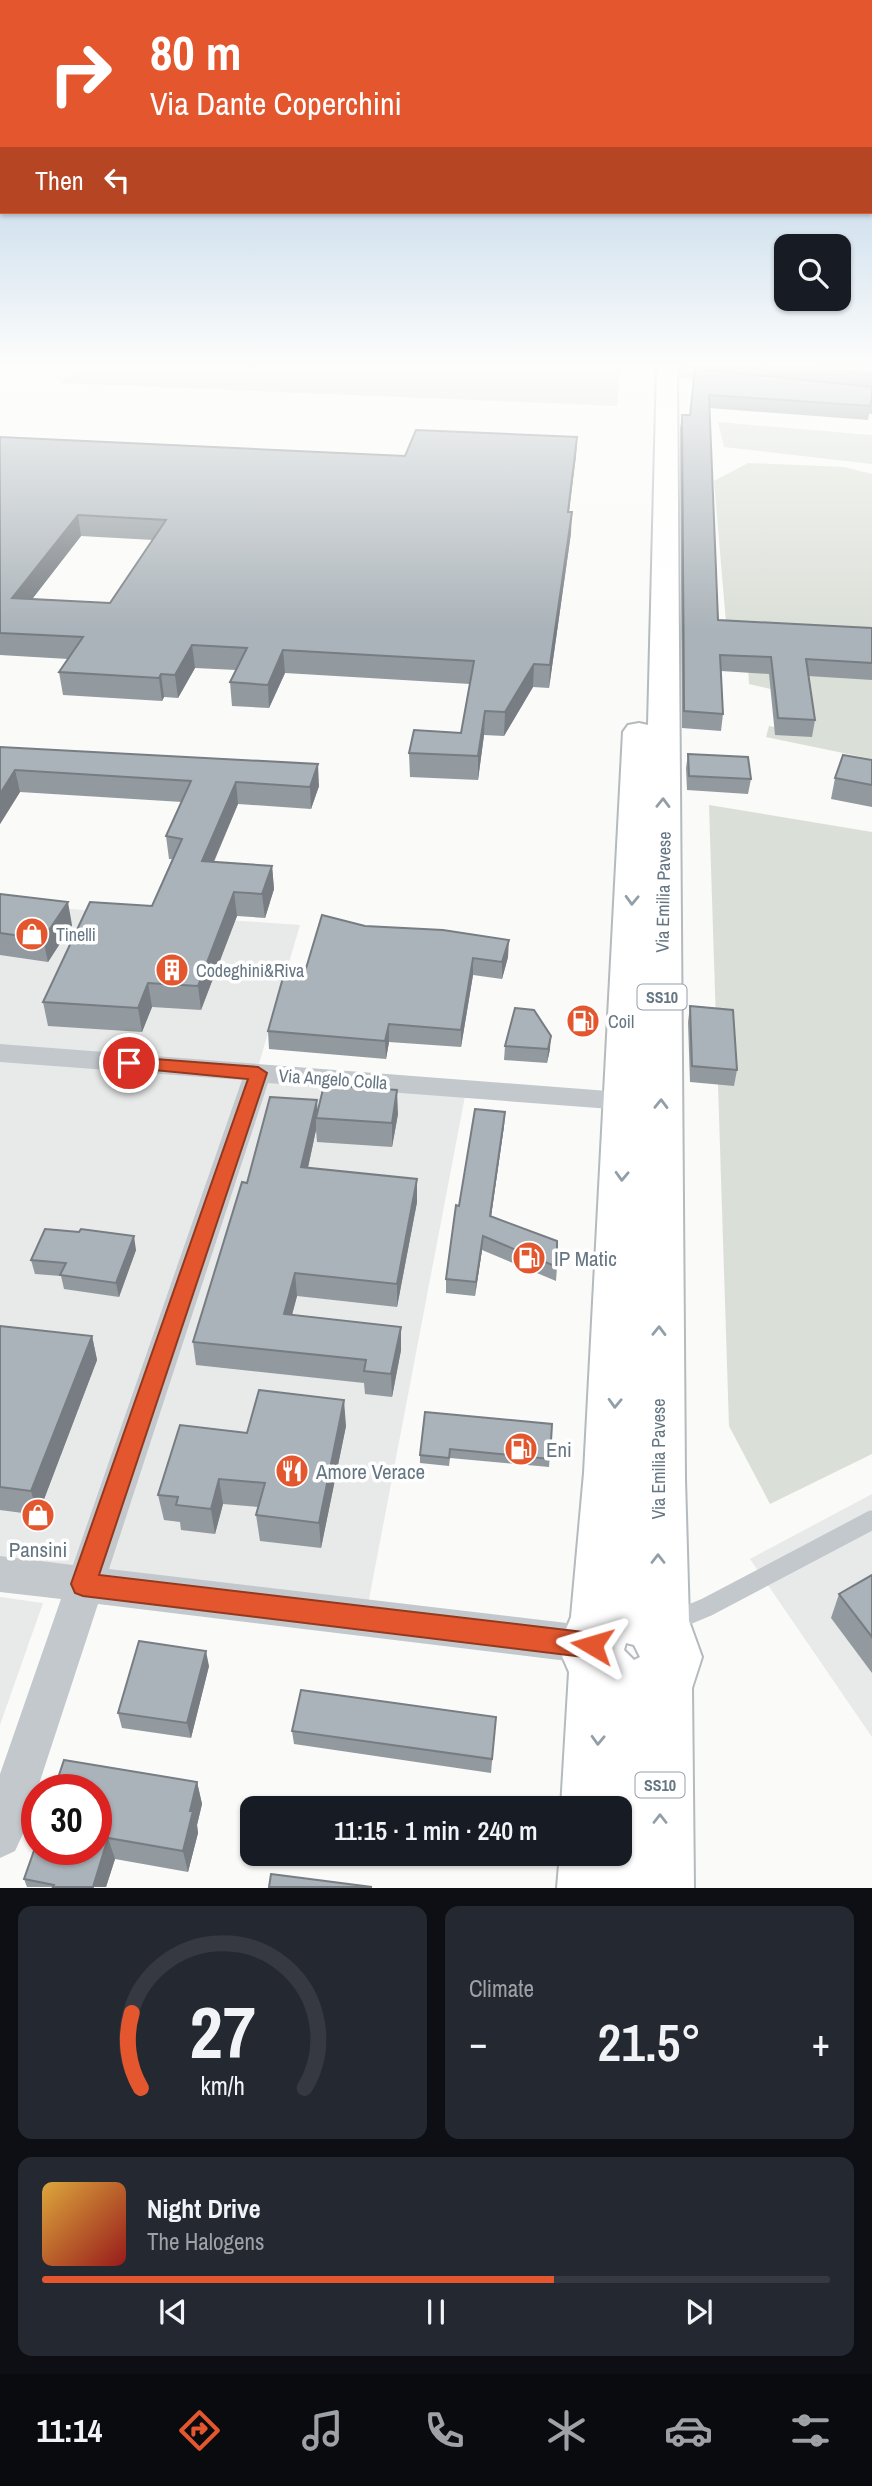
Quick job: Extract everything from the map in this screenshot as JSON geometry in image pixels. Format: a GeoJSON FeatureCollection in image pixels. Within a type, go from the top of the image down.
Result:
{"type":"FeatureCollection","features":[{"type":"Feature","properties":{"kind":"main road","name":"Via Emilia Pavese"},"geometry":{"type":"LineString","coordinates":[[658,454],[624,1100],[612,1473],[623,1650],[660,1888]]}},
{"type":"Feature","properties":{"kind":"main road","name":"Via Emilia Pavese"},"geometry":{"type":"LineString","coordinates":[[597,1796],[657,1479],[662,454]]}},
{"type":"Feature","properties":{"kind":"main road"},"geometry":{"type":"LineString","coordinates":[[592,1888],[593,1866]]}},
{"type":"Feature","properties":{"kind":"street","name":"Via Angelo Colla"},"geometry":{"type":"LineString","coordinates":[[0,1053],[624,1100]]}},
{"type":"Feature","properties":{"kind":"street"},"geometry":{"type":"LineString","coordinates":[[0,1836],[258,1073]]}},
{"type":"Feature","properties":{"kind":"street"},"geometry":{"type":"LineString","coordinates":[[0,1574],[623,1650]]}},
{"type":"Feature","properties":{"kind":"lane"},"geometry":{"type":"LineString","coordinates":[[623,1650],[872,1520]]}},
{"type":"Feature","properties":{"kind":"shaded area"},"geometry":{"type":"Polygon","coordinates":[[[786,454],[872,454],[872,464],[786,454]]]}},
{"type":"Feature","properties":{"kind":"shaded area"},"geometry":{"type":"Polygon","coordinates":[[[748,463],[844,467],[872,474],[872,759],[766,737],[769,726],[802,732],[788,693],[749,684],[748,666],[727,634],[714,481],[748,463]]]}},
{"type":"Feature","properties":{"kind":"shaded area"},"geometry":{"type":"Polygon","coordinates":[[[709,805],[872,832],[872,1454],[770,1504],[729,1426],[709,805]]]}},
{"type":"Feature","properties":{"kind":"shaded area"},"geometry":{"type":"Polygon","coordinates":[[[0,904],[300,925],[256,1074],[466,1091],[366,1615],[0,1563],[0,904]]]}},
{"type":"Feature","properties":{"kind":"shaded area"},"geometry":{"type":"Polygon","coordinates":[[[872,1494],[872,1737],[750,1559],[872,1494]]]}},
{"type":"Feature","properties":{"kind":"shaded area"},"geometry":{"type":"Polygon","coordinates":[[[0,1597],[43,1603],[0,1725],[0,1597]]]}},
{"type":"Feature","properties":{"kind":"building"},"geometry":{"type":"Polygon","coordinates":[[[0,454],[575,454],[568,512],[572,512],[550,665],[534,664],[505,712],[485,711],[478,756],[409,753],[414,730],[461,733],[474,661],[283,650],[268,685],[230,682],[247,648],[192,645],[175,675],[161,674],[159,678],[59,672],[83,637],[0,633],[0,454]],[[78,515],[12,598],[110,603],[166,520],[78,515]]]}},
{"type":"Feature","properties":{"kind":"building"},"geometry":{"type":"Polygon","coordinates":[[[682,454],[711,454],[718,620],[872,628],[872,663],[806,659],[815,720],[778,718],[771,657],[720,655],[723,714],[684,711],[682,454]]]}},
{"type":"Feature","properties":{"kind":"building"},"geometry":{"type":"Polygon","coordinates":[[[0,747],[318,764],[310,787],[236,782],[202,861],[272,866],[262,894],[234,892],[198,986],[148,983],[138,1008],[43,1002],[90,902],[152,906],[182,839],[166,836],[191,781],[15,770],[0,794],[0,747]]]}},
{"type":"Feature","properties":{"kind":"building"},"geometry":{"type":"Polygon","coordinates":[[[688,754],[748,757],[751,779],[689,776],[688,754]]]}},
{"type":"Feature","properties":{"kind":"building"},"geometry":{"type":"Polygon","coordinates":[[[843,755],[872,760],[872,785],[835,778],[843,755]]]}},
{"type":"Feature","properties":{"kind":"building"},"geometry":{"type":"Polygon","coordinates":[[[0,894],[68,902],[43,939],[0,933],[0,894]]]}},
{"type":"Feature","properties":{"kind":"building"},"geometry":{"type":"Polygon","coordinates":[[[322,915],[365,926],[443,930],[509,940],[502,962],[473,958],[461,1030],[389,1024],[385,1041],[268,1031],[284,974],[304,975],[322,915]]]}},
{"type":"Feature","properties":{"kind":"building"},"geometry":{"type":"Polygon","coordinates":[[[690,1006],[733,1010],[737,1070],[692,1066],[690,1006]]]}},
{"type":"Feature","properties":{"kind":"building"},"geometry":{"type":"Polygon","coordinates":[[[515,1008],[534,1010],[551,1036],[548,1049],[505,1046],[515,1008]]]}},
{"type":"Feature","properties":{"kind":"building"},"geometry":{"type":"Polygon","coordinates":[[[324,1085],[397,1090],[392,1123],[316,1118],[324,1085]]]}},
{"type":"Feature","properties":{"kind":"building"},"geometry":{"type":"Polygon","coordinates":[[[270,1097],[317,1100],[301,1167],[417,1179],[397,1284],[295,1273],[284,1314],[401,1327],[391,1374],[364,1371],[366,1360],[193,1342],[242,1182],[247,1183],[270,1097]]]}},
{"type":"Feature","properties":{"kind":"building"},"geometry":{"type":"Polygon","coordinates":[[[475,1109],[505,1112],[490,1216],[557,1241],[557,1267],[483,1236],[476,1282],[446,1279],[456,1205],[459,1206],[475,1109]]]}},
{"type":"Feature","properties":{"kind":"building"},"geometry":{"type":"Polygon","coordinates":[[[45,1229],[79,1232],[81,1229],[134,1236],[116,1283],[60,1275],[66,1263],[31,1260],[45,1229]]]}},
{"type":"Feature","properties":{"kind":"building"},"geometry":{"type":"Polygon","coordinates":[[[0,1326],[92,1336],[31,1491],[0,1487],[0,1326]]]}},
{"type":"Feature","properties":{"kind":"building"},"geometry":{"type":"Polygon","coordinates":[[[259,1390],[344,1400],[319,1523],[256,1515],[265,1483],[219,1479],[211,1509],[176,1505],[178,1497],[158,1495],[180,1425],[247,1433],[259,1390]]]}},
{"type":"Feature","properties":{"kind":"building"},"geometry":{"type":"Polygon","coordinates":[[[425,1412],[552,1424],[550,1459],[450,1449],[449,1458],[420,1455],[425,1412]]]}},
{"type":"Feature","properties":{"kind":"building"},"geometry":{"type":"Polygon","coordinates":[[[872,1575],[872,1637],[839,1594],[872,1575]]]}},
{"type":"Feature","properties":{"kind":"building"},"geometry":{"type":"Polygon","coordinates":[[[139,1641],[206,1651],[187,1723],[118,1713],[139,1641]]]}},
{"type":"Feature","properties":{"kind":"building"},"geometry":{"type":"Polygon","coordinates":[[[301,1690],[496,1717],[492,1759],[292,1731],[301,1690]]]}},
{"type":"Feature","properties":{"kind":"building"},"geometry":{"type":"Polygon","coordinates":[[[64,1760],[197,1782],[183,1851],[112,1839],[112,1774],[59,1774],[64,1760]]]}},
{"type":"Feature","properties":{"kind":"building"},"geometry":{"type":"Polygon","coordinates":[[[29,1865],[100,1865],[93,1887],[53,1887],[54,1885],[24,1879],[29,1865]]]}},
{"type":"Feature","properties":{"kind":"building"},"geometry":{"type":"Polygon","coordinates":[[[271,1874],[372,1887],[269,1887],[271,1874]]]}},
{"type":"Feature","properties":{"kind":"place","name":"Tinelli"},"geometry":{"type":"Point","coordinates":[32,934]}},
{"type":"Feature","properties":{"kind":"place","name":"Codeghini&Riva"},"geometry":{"type":"Point","coordinates":[172,970]}},
{"type":"Feature","properties":{"kind":"place","name":"Coil"},"geometry":{"type":"Point","coordinates":[583,1021]}},
{"type":"Feature","properties":{"kind":"place","name":"IP Matic"},"geometry":{"type":"Point","coordinates":[529,1258]}},
{"type":"Feature","properties":{"kind":"place","name":"Eni"},"geometry":{"type":"Point","coordinates":[521,1449]}},
{"type":"Feature","properties":{"kind":"place","name":"Amore Verace"},"geometry":{"type":"Point","coordinates":[292,1471]}},
{"type":"Feature","properties":{"kind":"place","name":"Pansini"},"geometry":{"type":"Point","coordinates":[38,1515]}},
{"type":"Feature","properties":{"kind":"route"},"geometry":{"type":"LineString","coordinates":[[129,1063],[258,1073],[83,1584],[592,1645]]}}]}
